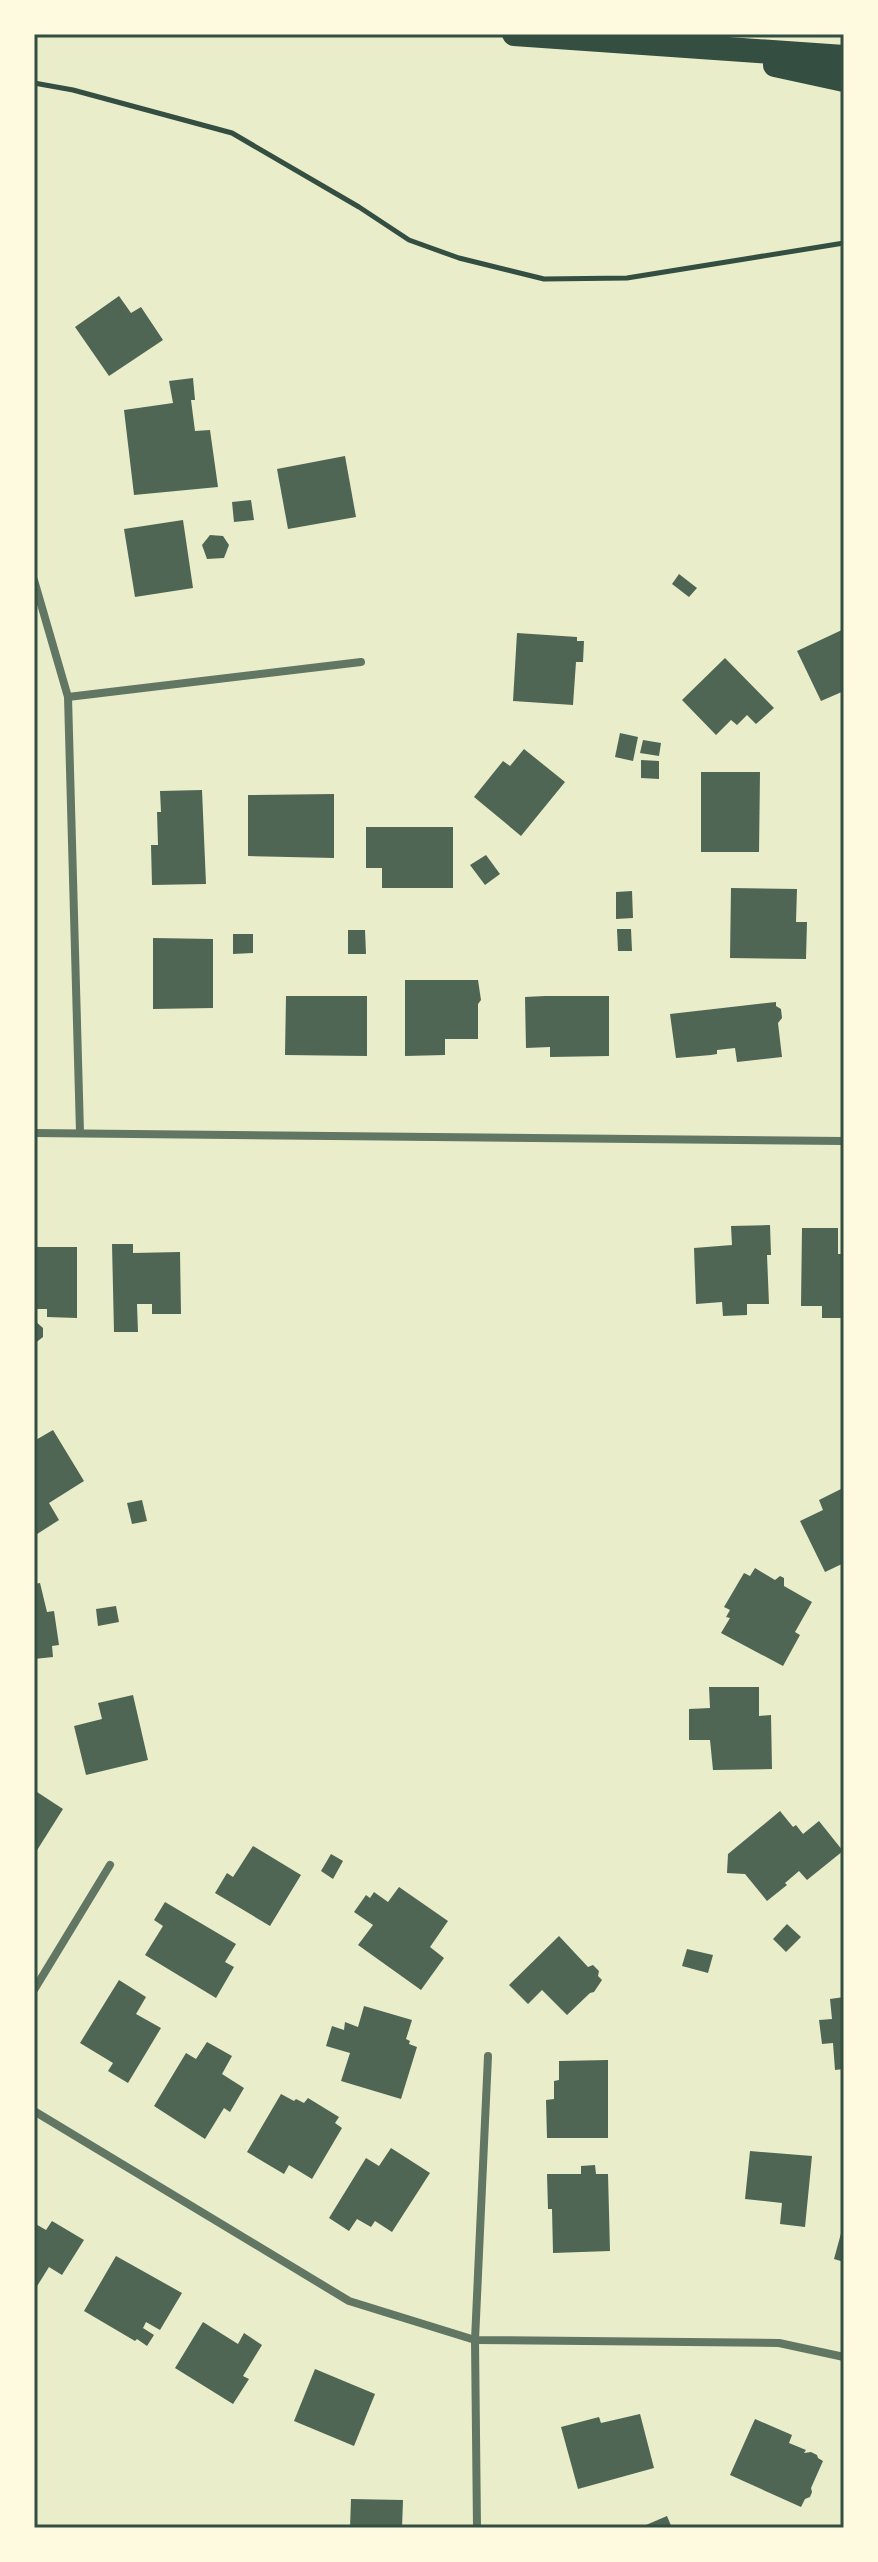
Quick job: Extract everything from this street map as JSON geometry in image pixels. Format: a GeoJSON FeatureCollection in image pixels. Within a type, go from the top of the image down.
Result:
{"type":"FeatureCollection","features":[{"type":"Feature","properties":{"kind":"highway"},"geometry":{"type":"LineString","coordinates":[[514,34],[844,57]]}},
{"type":"Feature","properties":{"kind":"highway"},"geometry":{"type":"LineString","coordinates":[[703,48],[844,80]]}},
{"type":"Feature","properties":{"kind":"street"},"geometry":{"type":"LineString","coordinates":[[34,580],[68,697],[80,1132]]}},
{"type":"Feature","properties":{"kind":"street"},"geometry":{"type":"LineString","coordinates":[[68,697],[361,662]]}},
{"type":"Feature","properties":{"kind":"street"},"geometry":{"type":"LineString","coordinates":[[34,1133],[844,1141]]}},
{"type":"Feature","properties":{"kind":"street"},"geometry":{"type":"LineString","coordinates":[[34,1990],[110,1865]]}},
{"type":"Feature","properties":{"kind":"street"},"geometry":{"type":"LineString","coordinates":[[477,2528],[475,2340],[488,2056]]}},
{"type":"Feature","properties":{"kind":"street"},"geometry":{"type":"LineString","coordinates":[[34,2111],[349,2301],[475,2340],[779,2343],[844,2357]]}},
{"type":"Feature","properties":{"kind":"path"},"geometry":{"type":"LineString","coordinates":[[34,83],[73,90],[232,133],[347,199],[409,240],[459,258],[544,279],[583,281],[627,278],[844,243]]}},
{"type":"Feature","properties":{"kind":"building"},"geometry":{"type":"Polygon","coordinates":[[[119,296],[131,313],[141,307],[163,340],[109,376],[75,327],[119,296]]]}},
{"type":"Feature","properties":{"kind":"building"},"geometry":{"type":"Polygon","coordinates":[[[193,378],[195,400],[191,400],[195,431],[210,430],[218,487],[134,495],[124,410],[173,403],[169,381],[193,378]]]}},
{"type":"Feature","properties":{"kind":"building"},"geometry":{"type":"Polygon","coordinates":[[[345,456],[356,517],[288,529],[277,469],[345,456]]]}},
{"type":"Feature","properties":{"kind":"building"},"geometry":{"type":"Polygon","coordinates":[[[251,500],[254,520],[234,522],[232,502],[251,500]]]}},
{"type":"Feature","properties":{"kind":"building"},"geometry":{"type":"Polygon","coordinates":[[[183,520],[193,588],[135,597],[124,529],[183,520]]]}},
{"type":"Feature","properties":{"kind":"building"},"geometry":{"type":"Polygon","coordinates":[[[210,535],[223,536],[229,545],[224,558],[207,559],[202,545],[210,535]]]}},
{"type":"Feature","properties":{"kind":"building"},"geometry":{"type":"Polygon","coordinates":[[[679,574],[697,588],[689,597],[672,584],[679,574]]]}},
{"type":"Feature","properties":{"kind":"building"},"geometry":{"type":"Polygon","coordinates":[[[844,629],[844,691],[821,701],[797,651],[844,629]]]}},
{"type":"Feature","properties":{"kind":"building"},"geometry":{"type":"Polygon","coordinates":[[[517,633],[577,637],[577,641],[584,641],[583,662],[576,662],[573,705],[513,701],[517,633]]]}},
{"type":"Feature","properties":{"kind":"building"},"geometry":{"type":"Polygon","coordinates":[[[725,658],[774,708],[756,724],[747,715],[737,725],[731,720],[716,735],[682,700],[725,658]]]}},
{"type":"Feature","properties":{"kind":"building"},"geometry":{"type":"Polygon","coordinates":[[[620,733],[638,737],[633,761],[615,757],[620,733]]]}},
{"type":"Feature","properties":{"kind":"building"},"geometry":{"type":"Polygon","coordinates":[[[643,740],[661,743],[659,756],[640,753],[643,740]]]}},
{"type":"Feature","properties":{"kind":"building"},"geometry":{"type":"Polygon","coordinates":[[[524,749],[565,782],[521,836],[474,797],[503,761],[510,766],[524,749]]]}},
{"type":"Feature","properties":{"kind":"building"},"geometry":{"type":"Polygon","coordinates":[[[641,760],[659,761],[659,779],[641,778],[641,760]]]}},
{"type":"Feature","properties":{"kind":"building"},"geometry":{"type":"Polygon","coordinates":[[[701,772],[760,772],[759,852],[701,852],[701,772]]]}},
{"type":"Feature","properties":{"kind":"building"},"geometry":{"type":"Polygon","coordinates":[[[202,790],[206,884],[152,885],[151,845],[158,845],[160,791],[202,790]]]}},
{"type":"Feature","properties":{"kind":"building"},"geometry":{"type":"Polygon","coordinates":[[[334,794],[334,858],[248,856],[248,795],[334,794]]]}},
{"type":"Feature","properties":{"kind":"building"},"geometry":{"type":"Polygon","coordinates":[[[366,827],[453,827],[453,888],[382,888],[382,868],[366,868],[366,827]]]}},
{"type":"Feature","properties":{"kind":"building"},"geometry":{"type":"Polygon","coordinates":[[[486,855],[500,874],[485,885],[470,865],[486,855]]]}},
{"type":"Feature","properties":{"kind":"building"},"geometry":{"type":"Polygon","coordinates":[[[731,888],[797,889],[796,922],[807,922],[806,959],[730,958],[731,888]]]}},
{"type":"Feature","properties":{"kind":"building"},"geometry":{"type":"Polygon","coordinates":[[[632,891],[633,918],[616,919],[616,892],[632,891]]]}},
{"type":"Feature","properties":{"kind":"building"},"geometry":{"type":"Polygon","coordinates":[[[617,929],[631,929],[632,951],[618,951],[617,929]]]}},
{"type":"Feature","properties":{"kind":"building"},"geometry":{"type":"Polygon","coordinates":[[[348,930],[365,930],[366,954],[348,954],[348,930]]]}},
{"type":"Feature","properties":{"kind":"building"},"geometry":{"type":"Polygon","coordinates":[[[233,934],[253,934],[253,953],[233,954],[233,934]]]}},
{"type":"Feature","properties":{"kind":"building"},"geometry":{"type":"Polygon","coordinates":[[[153,938],[213,939],[213,1008],[153,1009],[153,938]]]}},
{"type":"Feature","properties":{"kind":"building"},"geometry":{"type":"Polygon","coordinates":[[[405,980],[478,980],[481,1000],[478,1004],[478,1039],[445,1039],[445,1055],[405,1056],[405,980]]]}},
{"type":"Feature","properties":{"kind":"building"},"geometry":{"type":"Polygon","coordinates":[[[286,996],[367,996],[367,1056],[285,1055],[286,996]]]}},
{"type":"Feature","properties":{"kind":"building"},"geometry":{"type":"Polygon","coordinates":[[[609,996],[609,1056],[550,1057],[550,1047],[526,1048],[525,997],[609,996]]]}},
{"type":"Feature","properties":{"kind":"building"},"geometry":{"type":"Polygon","coordinates":[[[776,1002],[782,1018],[778,1023],[782,1057],[737,1062],[735,1048],[717,1050],[717,1054],[676,1058],[670,1014],[776,1002]]]}},
{"type":"Feature","properties":{"kind":"building"},"geometry":{"type":"Polygon","coordinates":[[[770,1225],[771,1255],[767,1255],[769,1304],[747,1304],[747,1315],[723,1316],[722,1302],[696,1304],[694,1248],[732,1245],[731,1226],[770,1225]]]}},
{"type":"Feature","properties":{"kind":"building"},"geometry":{"type":"Polygon","coordinates":[[[802,1228],[838,1228],[838,1254],[844,1254],[844,1318],[822,1318],[822,1306],[801,1306],[802,1228]]]}},
{"type":"Feature","properties":{"kind":"building"},"geometry":{"type":"Polygon","coordinates":[[[112,1244],[133,1244],[133,1253],[180,1252],[181,1314],[152,1314],[152,1304],[137,1304],[138,1332],[114,1332],[112,1244]]]}},
{"type":"Feature","properties":{"kind":"building"},"geometry":{"type":"Polygon","coordinates":[[[34,1247],[77,1247],[77,1318],[47,1317],[47,1309],[34,1309],[34,1247]]]}},
{"type":"Feature","properties":{"kind":"building"},"geometry":{"type":"Polygon","coordinates":[[[34,1320],[43,1328],[43,1337],[34,1344],[34,1320]]]}},
{"type":"Feature","properties":{"kind":"building"},"geometry":{"type":"Polygon","coordinates":[[[53,1430],[84,1481],[49,1503],[59,1520],[34,1536],[34,1441],[53,1430]]]}},
{"type":"Feature","properties":{"kind":"building"},"geometry":{"type":"Polygon","coordinates":[[[841,1489],[844,1496],[844,1563],[825,1572],[800,1521],[823,1510],[819,1500],[841,1489]]]}},
{"type":"Feature","properties":{"kind":"building"},"geometry":{"type":"Polygon","coordinates":[[[142,1500],[147,1521],[132,1524],[127,1503],[142,1500]]]}},
{"type":"Feature","properties":{"kind":"building"},"geometry":{"type":"Polygon","coordinates":[[[755,1568],[775,1580],[780,1576],[784,1578],[784,1586],[812,1602],[795,1632],[800,1635],[783,1666],[721,1633],[730,1618],[726,1617],[730,1610],[724,1607],[744,1573],[750,1576],[755,1568]]]}},
{"type":"Feature","properties":{"kind":"building"},"geometry":{"type":"Polygon","coordinates":[[[40,1583],[47,1612],[54,1611],[59,1645],[52,1646],[53,1657],[34,1659],[34,1584],[40,1583]]]}},
{"type":"Feature","properties":{"kind":"building"},"geometry":{"type":"Polygon","coordinates":[[[116,1606],[119,1622],[98,1626],[96,1609],[116,1606]]]}},
{"type":"Feature","properties":{"kind":"building"},"geometry":{"type":"Polygon","coordinates":[[[709,1687],[759,1687],[759,1716],[771,1715],[772,1769],[713,1770],[710,1740],[689,1740],[689,1709],[710,1708],[709,1687]]]}},
{"type":"Feature","properties":{"kind":"building"},"geometry":{"type":"Polygon","coordinates":[[[133,1695],[148,1760],[86,1775],[74,1726],[102,1719],[98,1703],[133,1695]]]}},
{"type":"Feature","properties":{"kind":"building"},"geometry":{"type":"Polygon","coordinates":[[[34,1790],[63,1809],[34,1855],[34,1790]]]}},
{"type":"Feature","properties":{"kind":"building"},"geometry":{"type":"Polygon","coordinates":[[[780,1811],[803,1834],[819,1821],[843,1851],[807,1880],[799,1871],[767,1901],[745,1874],[727,1873],[728,1854],[780,1811]]]}},
{"type":"Feature","properties":{"kind":"building"},"geometry":{"type":"Polygon","coordinates":[[[253,1846],[301,1875],[270,1926],[215,1893],[227,1873],[233,1877],[253,1846]]]}},
{"type":"Feature","properties":{"kind":"building"},"geometry":{"type":"Polygon","coordinates":[[[331,1854],[343,1861],[333,1879],[321,1871],[331,1854]]]}},
{"type":"Feature","properties":{"kind":"building"},"geometry":{"type":"Polygon","coordinates":[[[399,1887],[448,1921],[430,1947],[444,1958],[421,1990],[358,1945],[373,1925],[354,1912],[366,1895],[370,1898],[374,1892],[388,1902],[399,1887]]]}},
{"type":"Feature","properties":{"kind":"building"},"geometry":{"type":"Polygon","coordinates":[[[165,1902],[236,1944],[225,1962],[234,1967],[216,1998],[145,1955],[163,1926],[154,1920],[165,1902]]]}},
{"type":"Feature","properties":{"kind":"building"},"geometry":{"type":"Polygon","coordinates":[[[787,1924],[801,1937],[786,1952],[773,1939],[787,1924]]]}},
{"type":"Feature","properties":{"kind":"building"},"geometry":{"type":"Polygon","coordinates":[[[559,1936],[588,1967],[593,1965],[599,1971],[598,1976],[602,1980],[594,1992],[567,2015],[542,1990],[528,2004],[509,1985],[559,1936]]]}},
{"type":"Feature","properties":{"kind":"building"},"geometry":{"type":"Polygon","coordinates":[[[687,1949],[713,1955],[708,1973],[682,1966],[687,1949]]]}},
{"type":"Feature","properties":{"kind":"building"},"geometry":{"type":"Polygon","coordinates":[[[119,1980],[146,1997],[136,2014],[161,2028],[128,2083],[108,2071],[113,2063],[80,2043],[119,1980]]]}},
{"type":"Feature","properties":{"kind":"building"},"geometry":{"type":"Polygon","coordinates":[[[844,1997],[844,2069],[835,2070],[833,2043],[822,2044],[819,2020],[832,2019],[830,1999],[844,1997]]]}},
{"type":"Feature","properties":{"kind":"building"},"geometry":{"type":"Polygon","coordinates":[[[364,2006],[412,2020],[406,2039],[417,2047],[401,2099],[341,2081],[350,2053],[326,2046],[332,2026],[344,2030],[345,2022],[358,2027],[364,2006]]]}},
{"type":"Feature","properties":{"kind":"building"},"geometry":{"type":"Polygon","coordinates":[[[207,2042],[232,2056],[222,2074],[244,2088],[230,2112],[224,2108],[205,2139],[154,2106],[186,2053],[196,2059],[207,2042]]]}},
{"type":"Feature","properties":{"kind":"building"},"geometry":{"type":"Polygon","coordinates":[[[608,2060],[608,2138],[547,2138],[546,2100],[554,2099],[554,2081],[559,2080],[559,2061],[608,2060]]]}},
{"type":"Feature","properties":{"kind":"building"},"geometry":{"type":"Polygon","coordinates":[[[281,2094],[304,2103],[308,2098],[339,2117],[335,2123],[342,2128],[312,2179],[289,2165],[284,2174],[247,2152],[281,2094]]]}},
{"type":"Feature","properties":{"kind":"building"},"geometry":{"type":"Polygon","coordinates":[[[391,2148],[430,2173],[392,2232],[375,2221],[371,2227],[357,2219],[349,2231],[329,2218],[366,2158],[379,2166],[391,2148]]]}},
{"type":"Feature","properties":{"kind":"building"},"geometry":{"type":"Polygon","coordinates":[[[750,2151],[812,2156],[805,2227],[780,2224],[782,2203],[745,2199],[750,2151]]]}},
{"type":"Feature","properties":{"kind":"building"},"geometry":{"type":"Polygon","coordinates":[[[595,2165],[596,2174],[608,2174],[610,2251],[553,2253],[547,2174],[581,2174],[581,2166],[595,2165]]]}},
{"type":"Feature","properties":{"kind":"building"},"geometry":{"type":"Polygon","coordinates":[[[52,2221],[84,2240],[62,2275],[49,2267],[34,2291],[34,2223],[46,2230],[52,2221]]]}},
{"type":"Feature","properties":{"kind":"building"},"geometry":{"type":"Polygon","coordinates":[[[844,2226],[844,2262],[834,2259],[844,2226]]]}},
{"type":"Feature","properties":{"kind":"building"},"geometry":{"type":"Polygon","coordinates":[[[116,2256],[182,2293],[160,2330],[146,2322],[143,2328],[154,2335],[147,2346],[84,2311],[116,2256]]]}},
{"type":"Feature","properties":{"kind":"building"},"geometry":{"type":"Polygon","coordinates":[[[203,2322],[238,2344],[244,2333],[262,2345],[243,2376],[249,2379],[233,2404],[175,2368],[203,2322]]]}},
{"type":"Feature","properties":{"kind":"building"},"geometry":{"type":"Polygon","coordinates":[[[315,2369],[375,2394],[354,2446],[294,2421],[315,2369]]]}},
{"type":"Feature","properties":{"kind":"building"},"geometry":{"type":"Polygon","coordinates":[[[640,2414],[654,2468],[578,2489],[561,2427],[599,2417],[601,2423],[640,2414]]]}},
{"type":"Feature","properties":{"kind":"building"},"geometry":{"type":"Polygon","coordinates":[[[755,2419],[792,2435],[789,2443],[806,2450],[804,2453],[817,2455],[823,2461],[810,2497],[801,2507],[730,2475],[755,2419]]]}},
{"type":"Feature","properties":{"kind":"building"},"geometry":{"type":"Polygon","coordinates":[[[351,2499],[403,2500],[402,2528],[350,2528],[351,2499]]]}},
{"type":"Feature","properties":{"kind":"building"},"geometry":{"type":"Polygon","coordinates":[[[667,2516],[672,2528],[639,2528],[667,2516]]]}}]}
